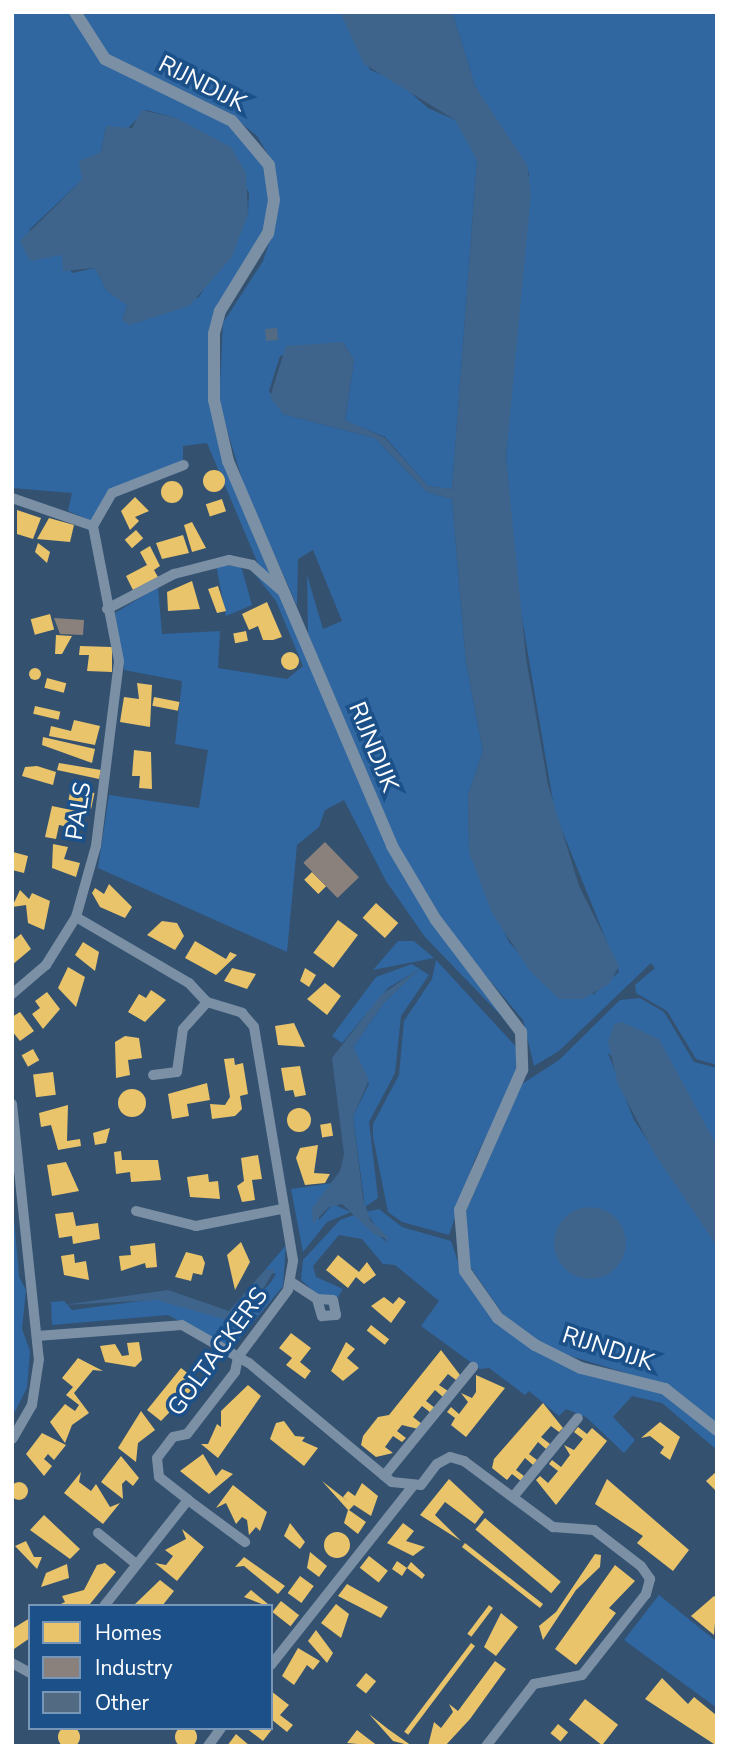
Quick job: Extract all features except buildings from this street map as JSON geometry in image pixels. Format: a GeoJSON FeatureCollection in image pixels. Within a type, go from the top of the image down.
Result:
{"type":"FeatureCollection","features":[{"type":"Feature","properties":{"kind":"street","name":"RIJNDIJK"},"geometry":{"type":"LineString","coordinates":[[75,12],[105,59],[232,121],[269,165],[274,200],[268,233],[220,311],[212,379],[228,461],[403,867],[521,1032],[522,1070],[460,1210],[460,1258],[472,1286],[498,1318],[553,1356],[665,1389],[717,1430]]}},
{"type":"Feature","properties":{"kind":"street"},"geometry":{"type":"LineString","coordinates":[[12,498],[93,526],[112,493],[184,465]]}},
{"type":"Feature","properties":{"kind":"street","name":"PALS"},"geometry":{"type":"LineString","coordinates":[[12,994],[46,964],[76,917],[96,846],[119,669],[93,526]]}},
{"type":"Feature","properties":{"kind":"street"},"geometry":{"type":"LineString","coordinates":[[107,609],[174,575],[229,560],[252,565],[287,594]]}},
{"type":"Feature","properties":{"kind":"street","name":"GOLTACKERS"},"geometry":{"type":"LineString","coordinates":[[76,917],[188,983],[207,1002],[242,1013],[254,1027],[282,1209],[292,1253],[291,1283],[237,1357],[236,1371],[187,1434],[173,1437],[157,1458],[159,1477],[245,1542]]}},
{"type":"Feature","properties":{"kind":"street"},"geometry":{"type":"LineString","coordinates":[[153,1075],[177,1072],[183,1029],[207,1002]]}},
{"type":"Feature","properties":{"kind":"street"},"geometry":{"type":"LineString","coordinates":[[12,1104],[15,1162],[37,1336],[36,1392],[12,1438]]}},
{"type":"Feature","properties":{"kind":"street"},"geometry":{"type":"LineString","coordinates":[[136,1211],[196,1226],[282,1209]]}},
{"type":"Feature","properties":{"kind":"street","name":"GOLTACKERS"},"geometry":{"type":"LineString","coordinates":[[291,1283],[317,1298]]}},
{"type":"Feature","properties":{"kind":"street"},"geometry":{"type":"LineString","coordinates":[[37,1336],[170,1322],[237,1357],[384,1476],[412,1487]]}},
{"type":"Feature","properties":{"kind":"street"},"geometry":{"type":"LineString","coordinates":[[384,1476],[474,1367]]}},
{"type":"Feature","properties":{"kind":"street"},"geometry":{"type":"LineString","coordinates":[[513,1497],[578,1418]]}},
{"type":"Feature","properties":{"kind":"street"},"geometry":{"type":"LineString","coordinates":[[273,1662],[412,1487],[450,1457],[513,1497],[553,1527],[594,1530],[646,1571],[649,1586],[582,1675],[534,1684],[486,1746]]}},
{"type":"Feature","properties":{"kind":"street"},"geometry":{"type":"LineString","coordinates":[[106,1604],[188,1500]]}},
{"type":"Feature","properties":{"kind":"street"},"geometry":{"type":"LineString","coordinates":[[98,1533],[136,1564]]}},
{"type":"Feature","properties":{"kind":"street"},"geometry":{"type":"LineString","coordinates":[[12,1663],[28,1673]]}},
{"type":"Feature","properties":{"kind":"street"},"geometry":{"type":"LineString","coordinates":[[208,1746],[220,1730]]}},
{"type":"Feature","properties":{"kind":"shaded area"},"geometry":{"type":"Polygon","coordinates":[[[12,12],[71,12],[99,60],[223,119],[263,162],[270,186],[263,238],[220,303],[210,395],[281,588],[259,566],[207,443],[183,446],[183,462],[116,487],[92,521],[68,511],[72,493],[12,488],[12,12]],[[146,110],[126,130],[106,126],[101,152],[82,180],[29,230],[63,255],[72,273],[95,268],[107,291],[127,305],[122,320],[136,323],[199,297],[248,214],[249,192],[176,118],[146,110]]]}},
{"type":"Feature","properties":{"kind":"shaded area"},"geometry":{"type":"Polygon","coordinates":[[[79,12],[340,12],[370,70],[395,79],[428,108],[455,120],[470,140],[477,160],[452,489],[428,486],[385,437],[345,421],[354,360],[343,342],[280,356],[269,391],[283,414],[375,438],[427,492],[452,499],[466,662],[483,751],[468,795],[469,852],[509,942],[559,999],[594,994],[619,972],[555,813],[519,601],[506,458],[529,173],[475,86],[452,12],[717,12],[717,1065],[696,1059],[667,1011],[636,993],[635,985],[655,968],[651,963],[559,1051],[534,1066],[523,1020],[456,940],[403,857],[308,634],[307,575],[323,629],[342,621],[313,550],[298,559],[297,606],[243,483],[219,403],[223,323],[263,261],[276,223],[272,161],[257,136],[229,113],[110,57],[79,12]]]}},
{"type":"Feature","properties":{"kind":"shaded area"},"geometry":{"type":"Polygon","coordinates":[[[340,12],[452,12],[475,86],[527,165],[531,193],[506,458],[526,658],[548,785],[579,886],[619,966],[609,984],[583,999],[559,999],[530,971],[492,913],[469,852],[468,795],[483,751],[466,662],[452,499],[427,492],[375,438],[283,414],[270,397],[286,346],[343,342],[354,360],[345,420],[385,438],[428,486],[452,489],[477,160],[455,120],[364,64],[340,12]]]}},
{"type":"Feature","properties":{"kind":"shaded area"},"geometry":{"type":"Polygon","coordinates":[[[142,110],[176,118],[231,147],[246,173],[248,214],[232,257],[189,306],[129,325],[122,320],[127,305],[107,291],[95,268],[63,271],[62,255],[30,261],[20,241],[82,180],[79,161],[101,152],[106,126],[132,128],[142,110]]]}},
{"type":"Feature","properties":{"kind":"shaded area"},"geometry":{"type":"Polygon","coordinates":[[[216,565],[241,566],[252,605],[226,616],[216,565]]]}},
{"type":"Feature","properties":{"kind":"shaded area"},"geometry":{"type":"Polygon","coordinates":[[[253,572],[283,598],[378,825],[512,1027],[425,937],[386,881],[344,800],[325,810],[319,827],[297,845],[287,952],[98,868],[109,795],[199,808],[208,750],[175,744],[182,681],[124,670],[115,613],[158,587],[162,634],[220,631],[218,668],[287,679],[303,666],[276,601],[253,572]]]}},
{"type":"Feature","properties":{"kind":"shaded area"},"geometry":{"type":"Polygon","coordinates":[[[398,941],[414,941],[434,958],[373,970],[398,941]]]}},
{"type":"Feature","properties":{"kind":"shaded area"},"geometry":{"type":"Polygon","coordinates":[[[436,960],[520,1051],[515,1078],[474,1161],[449,1235],[402,1222],[388,1212],[373,1137],[373,1124],[399,1075],[404,1021],[432,979],[436,960]]]}},
{"type":"Feature","properties":{"kind":"shaded area"},"geometry":{"type":"Polygon","coordinates":[[[412,964],[429,975],[401,1016],[395,1073],[369,1122],[378,1198],[365,1207],[353,1116],[369,1084],[353,1047],[384,1003],[418,970],[388,988],[342,1043],[332,1036],[376,977],[412,964]]]}},
{"type":"Feature","properties":{"kind":"shaded area"},"geometry":{"type":"Polygon","coordinates":[[[420,968],[384,1003],[353,1047],[369,1080],[353,1116],[363,1198],[370,1220],[391,1240],[375,1235],[342,1204],[329,1207],[313,1223],[312,1208],[340,1171],[344,1154],[332,1058],[381,995],[420,968]]]}},
{"type":"Feature","properties":{"kind":"shaded area"},"geometry":{"type":"Polygon","coordinates":[[[640,998],[664,1012],[694,1062],[717,1068],[717,1146],[704,1126],[608,1053],[634,1120],[717,1246],[717,1423],[672,1387],[554,1351],[505,1317],[466,1261],[464,1216],[522,1084],[559,1060],[620,1000],[640,998]]]}},
{"type":"Feature","properties":{"kind":"shaded area"},"geometry":{"type":"Polygon","coordinates":[[[622,1022],[659,1039],[717,1146],[717,1246],[654,1153],[618,1084],[608,1042],[614,1024],[622,1022]]]}},
{"type":"Feature","properties":{"kind":"shaded area"},"geometry":{"type":"Polygon","coordinates":[[[333,1183],[320,1198],[319,1220],[333,1204],[351,1212],[327,1222],[303,1252],[291,1189],[333,1183]]]}},
{"type":"Feature","properties":{"kind":"shaded area"},"geometry":{"type":"Polygon","coordinates":[[[12,1194],[19,1277],[26,1290],[22,1329],[30,1351],[27,1388],[12,1417],[12,1194]]]}},
{"type":"Feature","properties":{"kind":"shaded area"},"geometry":{"type":"Polygon","coordinates":[[[597,1207],[616,1217],[624,1229],[624,1257],[616,1269],[604,1277],[583,1279],[564,1269],[556,1257],[554,1236],[564,1217],[576,1209],[597,1207]]]}},
{"type":"Feature","properties":{"kind":"shaded area"},"geometry":{"type":"Polygon","coordinates":[[[379,1209],[402,1227],[451,1241],[459,1265],[528,1344],[667,1393],[705,1421],[717,1436],[717,1450],[662,1403],[632,1396],[613,1417],[635,1440],[624,1453],[586,1417],[566,1409],[559,1416],[529,1391],[525,1395],[489,1368],[480,1369],[421,1326],[439,1301],[395,1265],[383,1264],[362,1239],[339,1235],[313,1266],[316,1277],[343,1289],[338,1297],[317,1294],[301,1280],[303,1260],[340,1220],[354,1215],[388,1243],[366,1212],[379,1209]]]}},
{"type":"Feature","properties":{"kind":"shaded area"},"geometry":{"type":"Polygon","coordinates":[[[286,1245],[283,1286],[232,1348],[168,1315],[52,1325],[51,1302],[64,1301],[72,1310],[156,1299],[236,1320],[271,1282],[276,1274],[265,1270],[286,1245]]]}},
{"type":"Feature","properties":{"kind":"shaded area"},"geometry":{"type":"Polygon","coordinates":[[[275,1269],[257,1299],[231,1321],[156,1300],[63,1305],[168,1290],[229,1311],[265,1270],[275,1269]]]}},
{"type":"Feature","properties":{"kind":"shaded area"},"geometry":{"type":"Polygon","coordinates":[[[659,1595],[717,1642],[717,1708],[624,1640],[659,1595]]]}}]}
